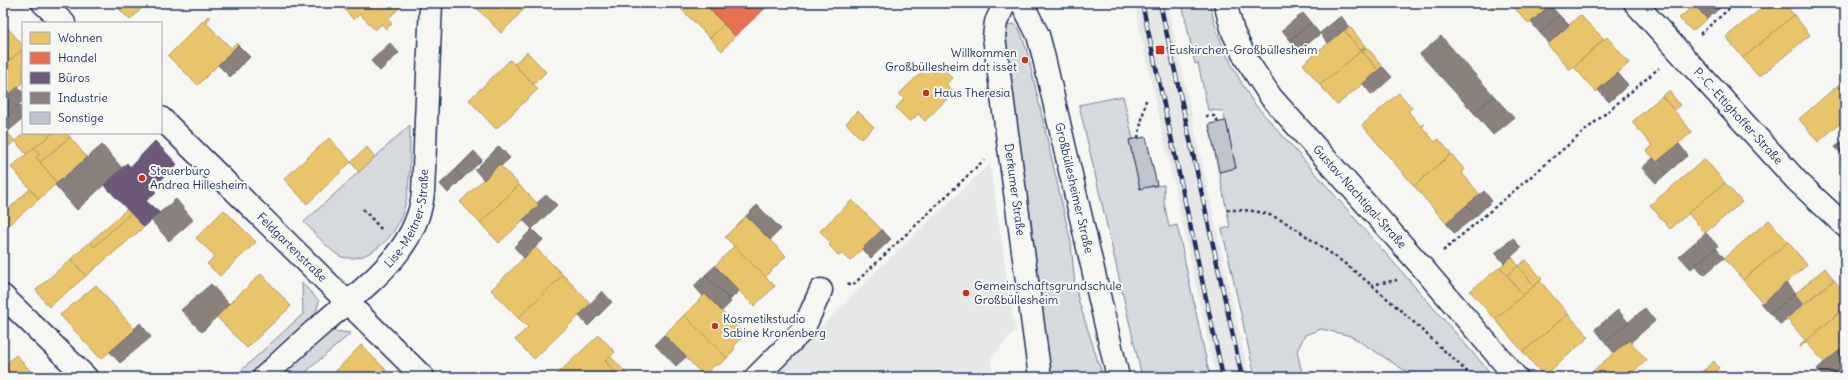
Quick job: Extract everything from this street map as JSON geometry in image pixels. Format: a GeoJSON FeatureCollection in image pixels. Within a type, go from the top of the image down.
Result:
{"type":"FeatureCollection","features":[{"type":"Feature","properties":{"kind":"street"},"geometry":{"type":"LineString","coordinates":[[43,3],[63,22]]}},
{"type":"Feature","properties":{"kind":"street","name":"Lise-Meitner-Straße"},"geometry":{"type":"LineString","coordinates":[[264,377],[349,302],[400,252],[418,220],[422,205],[431,3]]}},
{"type":"Feature","properties":{"kind":"street","name":"Derkumer Straße"},"geometry":{"type":"LineString","coordinates":[[1005,3],[996,22],[994,37],[1040,377]]}},
{"type":"Feature","properties":{"kind":"street","name":"Großbüllesheimer Straße"},"geometry":{"type":"LineString","coordinates":[[1022,3],[1035,28],[1041,47],[1118,377]]}},
{"type":"Feature","properties":{"kind":"street","name":"Gustav-Nachtigal-Straße"},"geometry":{"type":"LineString","coordinates":[[1225,3],[1233,32],[1246,59],[1271,97],[1422,267],[1516,377]]}},
{"type":"Feature","properties":{"kind":"street","name":"P.-C.-Ettighoffer-Straße"},"geometry":{"type":"LineString","coordinates":[[1635,3],[1671,57],[1845,226]]}},
{"type":"Feature","properties":{"kind":"street","name":"Feldgartenstraße"},"geometry":{"type":"LineString","coordinates":[[162,119],[349,302],[423,377]]}},
{"type":"Feature","properties":{"kind":"street"},"geometry":{"type":"LineString","coordinates":[[756,377],[803,330],[821,290]]}},
{"type":"Feature","properties":{"kind":"street"},"geometry":{"type":"LineString","coordinates":[[3,296],[86,377]]}},
{"type":"Feature","properties":{"kind":"path"},"geometry":{"type":"LineString","coordinates":[[1439,254],[1736,3]]}},
{"type":"Feature","properties":{"kind":"path"},"geometry":{"type":"LineString","coordinates":[[1138,138],[1146,100]]}},
{"type":"Feature","properties":{"kind":"path"},"geometry":{"type":"LineString","coordinates":[[1206,116],[1214,116],[1218,122]]}},
{"type":"Feature","properties":{"kind":"path"},"geometry":{"type":"LineString","coordinates":[[821,290],[854,284],[986,157],[1009,139]]}},
{"type":"Feature","properties":{"kind":"path"},"geometry":{"type":"LineString","coordinates":[[1227,210],[1249,210],[1272,216],[1305,235],[1330,252],[1371,285],[1473,377]]}},
{"type":"Feature","properties":{"kind":"shaded area"},"geometry":{"type":"Polygon","coordinates":[[[1134,3],[1167,3],[1249,377],[1216,377],[1134,3]]]}},
{"type":"Feature","properties":{"kind":"shaded area"},"geometry":{"type":"Polygon","coordinates":[[[1182,3],[1210,3],[1221,42],[1239,79],[1253,102],[1494,377],[1415,377],[1351,336],[1321,329],[1305,335],[1297,351],[1303,377],[1255,377],[1222,229],[1230,227],[1219,172],[1236,168],[1223,111],[1208,110],[1198,63],[1195,64],[1182,3]]]}},
{"type":"Feature","properties":{"kind":"shaded area"},"geometry":{"type":"Polygon","coordinates":[[[1014,24],[1019,28],[1027,51],[1071,243],[1075,286],[1103,377],[1050,377],[1004,33],[1006,26],[1014,24]]]}},
{"type":"Feature","properties":{"kind":"shaded area"},"geometry":{"type":"Polygon","coordinates":[[[1123,96],[1133,139],[1129,140],[1140,188],[1164,185],[1164,202],[1169,227],[1177,225],[1210,377],[1142,377],[1079,105],[1123,96]]]}},
{"type":"Feature","properties":{"kind":"shaded area"},"geometry":{"type":"Polygon","coordinates":[[[410,125],[410,160],[407,196],[403,212],[396,228],[386,241],[368,254],[353,258],[346,258],[338,255],[328,247],[304,222],[410,125]]]}},
{"type":"Feature","properties":{"kind":"shaded area"},"geometry":{"type":"Polygon","coordinates":[[[990,164],[1015,331],[991,358],[993,377],[770,377],[893,255],[990,164]]]}},
{"type":"Feature","properties":{"kind":"shaded area"},"geometry":{"type":"Polygon","coordinates":[[[302,283],[319,301],[316,312],[310,320],[248,377],[234,377],[303,314],[302,283]]]}},
{"type":"Feature","properties":{"kind":"shaded area"},"geometry":{"type":"Polygon","coordinates":[[[333,331],[351,333],[300,377],[277,377],[328,332],[333,331]]]}},
{"type":"Feature","properties":{"kind":"building: Wohnen"},"geometry":{"type":"Polygon","coordinates":[[[113,3],[147,3],[130,20],[113,3]]]}},
{"type":"Feature","properties":{"kind":"building: Wohnen"},"geometry":{"type":"Polygon","coordinates":[[[338,3],[348,3],[343,8],[338,3]]]}},
{"type":"Feature","properties":{"kind":"building: Wohnen"},"geometry":{"type":"Polygon","coordinates":[[[348,3],[396,3],[400,7],[388,19],[392,24],[386,29],[382,24],[375,30],[360,14],[354,20],[343,8],[348,3]]]}},
{"type":"Feature","properties":{"kind":"building: Wohnen"},"geometry":{"type":"Polygon","coordinates":[[[472,3],[530,3],[501,33],[472,3]]]}},
{"type":"Feature","properties":{"kind":"building: Wohnen"},"geometry":{"type":"Polygon","coordinates":[[[675,3],[704,3],[724,24],[710,38],[675,3]]]}},
{"type":"Feature","properties":{"kind":"building: Wohnen"},"geometry":{"type":"Polygon","coordinates":[[[1488,3],[1501,3],[1494,10],[1488,3]]]}},
{"type":"Feature","properties":{"kind":"building: Wohnen"},"geometry":{"type":"Polygon","coordinates":[[[1510,3],[1552,3],[1529,24],[1510,3]]]}},
{"type":"Feature","properties":{"kind":"building: Wohnen"},"geometry":{"type":"Polygon","coordinates":[[[1768,3],[1784,3],[1794,15],[1743,58],[1726,37],[1768,3]]]}},
{"type":"Feature","properties":{"kind":"building: Wohnen"},"geometry":{"type":"Polygon","coordinates":[[[1695,5],[1707,19],[1692,31],[1679,18],[1695,5]]]}},
{"type":"Feature","properties":{"kind":"building: Wohnen"},"geometry":{"type":"Polygon","coordinates":[[[1580,15],[1604,39],[1570,70],[1547,44],[1580,15]]]}},
{"type":"Feature","properties":{"kind":"building: Wohnen"},"geometry":{"type":"Polygon","coordinates":[[[1794,15],[1810,35],[1759,77],[1743,58],[1794,15]]]}},
{"type":"Feature","properties":{"kind":"building: Wohnen"},"geometry":{"type":"Polygon","coordinates":[[[208,16],[210,18],[206,23],[231,48],[236,43],[238,45],[198,85],[168,56],[208,16]]]}},
{"type":"Feature","properties":{"kind":"building: Wohnen"},"geometry":{"type":"Polygon","coordinates":[[[724,24],[735,36],[722,51],[710,38],[724,24]]]}},
{"type":"Feature","properties":{"kind":"building: Wohnen"},"geometry":{"type":"Polygon","coordinates":[[[1349,26],[1345,31],[1360,50],[1366,47],[1320,85],[1303,64],[1349,26]]]}},
{"type":"Feature","properties":{"kind":"building: Wohnen"},"geometry":{"type":"Polygon","coordinates":[[[1350,27],[1365,46],[1360,50],[1345,31],[1350,27]]]}},
{"type":"Feature","properties":{"kind":"building: Wohnen"},"geometry":{"type":"Polygon","coordinates":[[[8,28],[22,45],[22,50],[3,66],[3,32],[8,28]]]}},
{"type":"Feature","properties":{"kind":"building: Wohnen"},"geometry":{"type":"Polygon","coordinates":[[[1607,37],[1629,63],[1596,92],[1574,67],[1607,37]]]}},
{"type":"Feature","properties":{"kind":"building: Wohnen"},"geometry":{"type":"Polygon","coordinates":[[[1366,47],[1362,51],[1378,70],[1383,67],[1337,105],[1320,85],[1366,47]]]}},
{"type":"Feature","properties":{"kind":"building: Wohnen"},"geometry":{"type":"Polygon","coordinates":[[[1367,47],[1382,66],[1378,70],[1362,51],[1367,47]]]}},
{"type":"Feature","properties":{"kind":"building: Wohnen"},"geometry":{"type":"Polygon","coordinates":[[[22,50],[22,84],[3,100],[3,66],[22,50]]]}},
{"type":"Feature","properties":{"kind":"building: Wohnen"},"geometry":{"type":"Polygon","coordinates":[[[527,52],[546,72],[534,84],[514,64],[527,52]]]}},
{"type":"Feature","properties":{"kind":"building: Wohnen"},"geometry":{"type":"Polygon","coordinates":[[[510,60],[538,89],[496,129],[469,100],[510,60]]]}},
{"type":"Feature","properties":{"kind":"building: Wohnen","name":"Haus Theresia"},"geometry":{"type":"Polygon","coordinates":[[[928,66],[934,73],[941,67],[953,78],[946,84],[954,92],[925,121],[918,114],[910,122],[896,108],[904,99],[899,94],[928,66]]]}},
{"type":"Feature","properties":{"kind":"building: Wohnen"},"geometry":{"type":"Polygon","coordinates":[[[1845,79],[1845,119],[1818,142],[1799,119],[1845,79]]]}},
{"type":"Feature","properties":{"kind":"building: Wohnen"},"geometry":{"type":"Polygon","coordinates":[[[1669,91],[1680,105],[1674,110],[1662,96],[1669,91]]]}},
{"type":"Feature","properties":{"kind":"building: Wohnen"},"geometry":{"type":"Polygon","coordinates":[[[1399,93],[1412,108],[1408,111],[1421,126],[1425,124],[1422,127],[1435,142],[1439,139],[1451,154],[1414,186],[1362,125],[1399,93]]]}},
{"type":"Feature","properties":{"kind":"building: Wohnen"},"geometry":{"type":"Polygon","coordinates":[[[1662,96],[1692,132],[1657,162],[1647,151],[1652,146],[1632,122],[1662,96]]]}},
{"type":"Feature","properties":{"kind":"building: Wohnen"},"geometry":{"type":"Polygon","coordinates":[[[858,111],[874,127],[861,139],[846,123],[858,111]]]}},
{"type":"Feature","properties":{"kind":"building: Wohnen"},"geometry":{"type":"Polygon","coordinates":[[[3,128],[15,141],[3,151],[3,128]]]}},
{"type":"Feature","properties":{"kind":"building: Wohnen"},"geometry":{"type":"Polygon","coordinates":[[[23,134],[52,134],[26,154],[15,141],[23,134]]]}},
{"type":"Feature","properties":{"kind":"building: Wohnen"},"geometry":{"type":"Polygon","coordinates":[[[52,134],[68,134],[70,137],[40,162],[36,157],[40,154],[34,148],[52,134]]]}},
{"type":"Feature","properties":{"kind":"building: Wohnen"},"geometry":{"type":"Polygon","coordinates":[[[70,137],[87,158],[57,183],[40,162],[70,137]]]}},
{"type":"Feature","properties":{"kind":"building: Wohnen"},"geometry":{"type":"Polygon","coordinates":[[[329,138],[351,162],[307,204],[284,179],[329,138]]]}},
{"type":"Feature","properties":{"kind":"building: Wohnen"},"geometry":{"type":"Polygon","coordinates":[[[367,147],[375,157],[359,172],[351,162],[367,147]]]}},
{"type":"Feature","properties":{"kind":"building: Wohnen"},"geometry":{"type":"Polygon","coordinates":[[[34,148],[40,154],[36,157],[57,183],[39,199],[11,167],[34,148]]]}},
{"type":"Feature","properties":{"kind":"building: Wohnen"},"geometry":{"type":"Polygon","coordinates":[[[1451,154],[1465,170],[1462,173],[1480,195],[1446,223],[1414,186],[1451,154]]]}},
{"type":"Feature","properties":{"kind":"building: Wohnen"},"geometry":{"type":"Polygon","coordinates":[[[1705,159],[1725,183],[1670,229],[1650,205],[1705,159]]]}},
{"type":"Feature","properties":{"kind":"building: Wohnen"},"geometry":{"type":"Polygon","coordinates":[[[499,164],[519,185],[480,223],[460,202],[499,164]]]}},
{"type":"Feature","properties":{"kind":"building: Wohnen"},"geometry":{"type":"Polygon","coordinates":[[[1725,183],[1742,202],[1705,233],[1688,213],[1725,183]]]}},
{"type":"Feature","properties":{"kind":"building: Wohnen"},"geometry":{"type":"Polygon","coordinates":[[[519,185],[539,205],[499,243],[480,223],[519,185]]]}},
{"type":"Feature","properties":{"kind":"building: Wohnen"},"geometry":{"type":"Polygon","coordinates":[[[30,189],[39,199],[4,229],[3,214],[30,189]]]}},
{"type":"Feature","properties":{"kind":"building: Wohnen"},"geometry":{"type":"Polygon","coordinates":[[[852,200],[882,230],[850,261],[842,254],[839,256],[829,245],[831,243],[820,231],[852,200]]]}},
{"type":"Feature","properties":{"kind":"building: Wohnen"},"geometry":{"type":"Polygon","coordinates":[[[127,209],[131,213],[94,247],[90,242],[127,209]]]}},
{"type":"Feature","properties":{"kind":"building: Wohnen"},"geometry":{"type":"Polygon","coordinates":[[[224,210],[256,242],[220,276],[207,264],[215,256],[196,238],[224,210]]]}},
{"type":"Feature","properties":{"kind":"building: Wohnen"},"geometry":{"type":"Polygon","coordinates":[[[131,213],[144,227],[86,276],[71,259],[90,242],[94,247],[131,213]]]}},
{"type":"Feature","properties":{"kind":"building: Wohnen"},"geometry":{"type":"Polygon","coordinates":[[[746,216],[786,256],[765,277],[725,237],[746,216]]]}},
{"type":"Feature","properties":{"kind":"building: Wohnen"},"geometry":{"type":"Polygon","coordinates":[[[1769,220],[1788,242],[1743,280],[1724,258],[1769,220]]]}},
{"type":"Feature","properties":{"kind":"building: Wohnen"},"geometry":{"type":"Polygon","coordinates":[[[1788,242],[1807,265],[1763,303],[1743,280],[1788,242]]]}},
{"type":"Feature","properties":{"kind":"building: Wohnen"},"geometry":{"type":"Polygon","coordinates":[[[734,246],[775,286],[754,306],[715,266],[734,246]]]}},
{"type":"Feature","properties":{"kind":"building: Wohnen"},"geometry":{"type":"Polygon","coordinates":[[[535,247],[563,275],[518,318],[491,290],[535,247]]]}},
{"type":"Feature","properties":{"kind":"building: Wohnen"},"geometry":{"type":"Polygon","coordinates":[[[1512,257],[1518,266],[1507,275],[1500,267],[1512,257]]]}},
{"type":"Feature","properties":{"kind":"building: Wohnen"},"geometry":{"type":"Polygon","coordinates":[[[71,259],[86,276],[49,307],[36,290],[71,259]]]}},
{"type":"Feature","properties":{"kind":"building: Wohnen"},"geometry":{"type":"Polygon","coordinates":[[[1526,260],[1542,279],[1534,286],[1518,266],[1526,260]]]}},
{"type":"Feature","properties":{"kind":"building: Wohnen"},"geometry":{"type":"Polygon","coordinates":[[[1518,266],[1534,286],[1523,295],[1507,275],[1518,266]]]}},
{"type":"Feature","properties":{"kind":"building: Wohnen"},"geometry":{"type":"Polygon","coordinates":[[[1500,267],[1523,295],[1495,319],[1470,291],[1500,267]]]}},
{"type":"Feature","properties":{"kind":"building: Wohnen"},"geometry":{"type":"Polygon","coordinates":[[[1825,268],[1834,280],[1803,304],[1795,294],[1825,268]]]}},
{"type":"Feature","properties":{"kind":"building: Wohnen"},"geometry":{"type":"Polygon","coordinates":[[[261,274],[291,306],[247,348],[216,316],[261,274]]]}},
{"type":"Feature","properties":{"kind":"building: Wohnen"},"geometry":{"type":"Polygon","coordinates":[[[563,275],[591,304],[534,359],[515,340],[528,327],[518,318],[563,275]]]}},
{"type":"Feature","properties":{"kind":"building: Wohnen"},"geometry":{"type":"Polygon","coordinates":[[[1834,280],[1845,293],[1845,308],[1799,347],[1805,340],[1788,320],[1780,324],[1834,280]]]}},
{"type":"Feature","properties":{"kind":"building: Wohnen"},"geometry":{"type":"Polygon","coordinates":[[[1540,281],[1568,314],[1523,352],[1495,319],[1540,281]]]}},
{"type":"Feature","properties":{"kind":"building: Wohnen"},"geometry":{"type":"Polygon","coordinates":[[[96,285],[135,330],[101,359],[60,315],[96,285]]]}},
{"type":"Feature","properties":{"kind":"building: Wohnen"},"geometry":{"type":"Polygon","coordinates":[[[705,294],[745,335],[734,346],[734,350],[727,358],[684,315],[705,294]]]}},
{"type":"Feature","properties":{"kind":"building: Wohnen"},"geometry":{"type":"Polygon","coordinates":[[[1845,308],[1845,346],[1817,369],[1824,362],[1806,342],[1799,347],[1845,308]]]}},
{"type":"Feature","properties":{"kind":"building: Wohnen"},"geometry":{"type":"Polygon","coordinates":[[[1568,314],[1589,337],[1544,376],[1523,352],[1568,314]]]}},
{"type":"Feature","properties":{"kind":"building: Wohnen"},"geometry":{"type":"Polygon","coordinates":[[[684,315],[727,358],[719,365],[715,365],[704,376],[664,335],[684,315]]]}},
{"type":"Feature","properties":{"kind":"building: Wohnen"},"geometry":{"type":"Polygon","coordinates":[[[599,335],[615,352],[605,361],[620,377],[558,377],[556,375],[599,335]]]}},
{"type":"Feature","properties":{"kind":"building: Wohnen"},"geometry":{"type":"Polygon","coordinates":[[[1629,340],[1647,360],[1627,377],[1586,377],[1629,340]]]}},
{"type":"Feature","properties":{"kind":"building: Wohnen"},"geometry":{"type":"Polygon","coordinates":[[[361,345],[386,370],[379,377],[334,377],[332,375],[361,345]]]}},
{"type":"Feature","properties":{"kind":"building: Wohnen"},"geometry":{"type":"Polygon","coordinates":[[[16,355],[36,377],[3,377],[3,367],[16,355]]]}},
{"type":"Feature","properties":{"kind":"building: Wohnen"},"geometry":{"type":"Polygon","coordinates":[[[610,356],[630,377],[620,377],[605,361],[610,356]]]}},
{"type":"Feature","properties":{"kind":"building: Wohnen"},"geometry":{"type":"Polygon","coordinates":[[[1714,361],[1719,368],[1714,373],[1717,377],[1709,377],[1704,370],[1714,361]]]}},
{"type":"Feature","properties":{"kind":"building: Wohnen"},"geometry":{"type":"Polygon","coordinates":[[[1704,370],[1709,377],[1695,377],[1704,370]]]}},
{"type":"Feature","properties":{"kind":"building: Handel"},"geometry":{"type":"Polygon","coordinates":[[[704,3],[771,3],[735,36],[704,3]]]}},
{"type":"Feature","properties":{"kind":"building: Büros"},"geometry":{"type":"Polygon","coordinates":[[[155,141],[177,164],[152,189],[156,192],[146,201],[160,213],[144,227],[104,185],[127,163],[130,167],[155,141]]]}},
{"type":"Feature","properties":{"kind":"building: Industrie"},"geometry":{"type":"Polygon","coordinates":[[[1697,3],[1726,3],[1707,19],[1695,5],[1697,3]]]}},
{"type":"Feature","properties":{"kind":"building: Industrie"},"geometry":{"type":"Polygon","coordinates":[[[1550,5],[1559,15],[1540,33],[1531,22],[1550,5]]]}},
{"type":"Feature","properties":{"kind":"building: Industrie"},"geometry":{"type":"Polygon","coordinates":[[[1303,13],[1311,23],[1290,40],[1282,30],[1303,13]]]}},
{"type":"Feature","properties":{"kind":"building: Industrie"},"geometry":{"type":"Polygon","coordinates":[[[1559,15],[1569,25],[1549,43],[1540,33],[1559,15]]]}},
{"type":"Feature","properties":{"kind":"building: Industrie"},"geometry":{"type":"Polygon","coordinates":[[[1341,16],[1349,26],[1328,43],[1320,33],[1341,16]]]}},
{"type":"Feature","properties":{"kind":"building: Industrie"},"geometry":{"type":"Polygon","coordinates":[[[1311,23],[1320,34],[1299,51],[1290,40],[1311,23]]]}},
{"type":"Feature","properties":{"kind":"building: Industrie"},"geometry":{"type":"Polygon","coordinates":[[[1441,36],[1494,96],[1474,113],[1420,54],[1441,36]]]}},
{"type":"Feature","properties":{"kind":"building: Industrie"},"geometry":{"type":"Polygon","coordinates":[[[390,43],[399,53],[380,71],[371,61],[390,43]]]}},
{"type":"Feature","properties":{"kind":"building: Industrie"},"geometry":{"type":"Polygon","coordinates":[[[238,45],[250,57],[230,77],[218,65],[238,45]]]}},
{"type":"Feature","properties":{"kind":"building: Industrie"},"geometry":{"type":"Polygon","coordinates":[[[1383,67],[1392,77],[1372,95],[1363,84],[1383,67]]]}},
{"type":"Feature","properties":{"kind":"building: Industrie"},"geometry":{"type":"Polygon","coordinates":[[[1618,73],[1628,85],[1609,102],[1598,90],[1618,73]]]}},
{"type":"Feature","properties":{"kind":"building: Industrie"},"geometry":{"type":"Polygon","coordinates":[[[18,87],[22,92],[22,102],[7,114],[3,110],[3,100],[18,87]]]}},
{"type":"Feature","properties":{"kind":"building: Industrie"},"geometry":{"type":"Polygon","coordinates":[[[1494,96],[1514,118],[1493,135],[1474,113],[1494,96]]]}},
{"type":"Feature","properties":{"kind":"building: Industrie"},"geometry":{"type":"Polygon","coordinates":[[[19,105],[22,109],[22,120],[7,132],[3,128],[3,119],[19,105]]]}},
{"type":"Feature","properties":{"kind":"building: Industrie"},"geometry":{"type":"Polygon","coordinates":[[[1845,139],[1845,158],[1835,147],[1845,139]]]}},
{"type":"Feature","properties":{"kind":"building: Industrie"},"geometry":{"type":"Polygon","coordinates":[[[1679,144],[1688,155],[1667,173],[1658,161],[1679,144]]]}},
{"type":"Feature","properties":{"kind":"building: Industrie"},"geometry":{"type":"Polygon","coordinates":[[[102,145],[122,168],[77,210],[55,185],[102,145]]]}},
{"type":"Feature","properties":{"kind":"building: Industrie"},"geometry":{"type":"Polygon","coordinates":[[[499,146],[510,158],[501,166],[499,164],[484,180],[475,170],[499,146]]]}},
{"type":"Feature","properties":{"kind":"building: Industrie"},"geometry":{"type":"Polygon","coordinates":[[[474,151],[482,160],[463,178],[455,170],[474,151]]]}},
{"type":"Feature","properties":{"kind":"building: Industrie"},"geometry":{"type":"Polygon","coordinates":[[[1653,158],[1667,173],[1656,183],[1642,168],[1653,158]]]}},
{"type":"Feature","properties":{"kind":"building: Industrie"},"geometry":{"type":"Polygon","coordinates":[[[455,170],[463,178],[448,193],[440,184],[455,170]]]}},
{"type":"Feature","properties":{"kind":"building: Industrie"},"geometry":{"type":"Polygon","coordinates":[[[1484,191],[1492,201],[1476,216],[1467,205],[1484,191]]]}},
{"type":"Feature","properties":{"kind":"building: Industrie"},"geometry":{"type":"Polygon","coordinates":[[[546,195],[557,205],[532,229],[523,220],[539,205],[537,203],[546,195]]]}},
{"type":"Feature","properties":{"kind":"building: Industrie"},"geometry":{"type":"Polygon","coordinates":[[[176,199],[193,220],[169,241],[151,220],[176,199]]]}},
{"type":"Feature","properties":{"kind":"building: Industrie"},"geometry":{"type":"Polygon","coordinates":[[[757,205],[781,229],[770,240],[746,216],[757,205]]]}},
{"type":"Feature","properties":{"kind":"building: Industrie"},"geometry":{"type":"Polygon","coordinates":[[[1467,205],[1476,216],[1454,233],[1446,223],[1467,205]]]}},
{"type":"Feature","properties":{"kind":"building: Industrie"},"geometry":{"type":"Polygon","coordinates":[[[532,229],[543,240],[524,258],[514,247],[532,229]]]}},
{"type":"Feature","properties":{"kind":"building: Industrie"},"geometry":{"type":"Polygon","coordinates":[[[882,230],[891,239],[871,258],[862,249],[882,230]]]}},
{"type":"Feature","properties":{"kind":"building: Industrie"},"geometry":{"type":"Polygon","coordinates":[[[1706,233],[1718,246],[1691,269],[1679,256],[1706,233]]]}},
{"type":"Feature","properties":{"kind":"building: Industrie"},"geometry":{"type":"Polygon","coordinates":[[[1513,238],[1521,248],[1504,263],[1495,253],[1513,238]]]}},
{"type":"Feature","properties":{"kind":"building: Industrie"},"geometry":{"type":"Polygon","coordinates":[[[1716,248],[1724,258],[1704,275],[1695,265],[1716,248]]]}},
{"type":"Feature","properties":{"kind":"building: Industrie"},"geometry":{"type":"Polygon","coordinates":[[[715,266],[739,291],[730,300],[705,275],[715,266]]]}},
{"type":"Feature","properties":{"kind":"building: Industrie"},"geometry":{"type":"Polygon","coordinates":[[[705,275],[731,302],[722,311],[705,294],[703,296],[694,286],[705,275]]]}},
{"type":"Feature","properties":{"kind":"building: Industrie"},"geometry":{"type":"Polygon","coordinates":[[[1786,283],[1795,293],[1770,314],[1760,303],[1763,303],[1786,283]]]}},
{"type":"Feature","properties":{"kind":"building: Industrie"},"geometry":{"type":"Polygon","coordinates":[[[211,284],[229,304],[202,332],[181,310],[211,284]]]}},
{"type":"Feature","properties":{"kind":"building: Industrie"},"geometry":{"type":"Polygon","coordinates":[[[602,291],[612,302],[588,326],[579,316],[602,291]]]}},
{"type":"Feature","properties":{"kind":"building: Industrie"},"geometry":{"type":"Polygon","coordinates":[[[1795,294],[1803,304],[1780,324],[1771,314],[1795,294]]]}},
{"type":"Feature","properties":{"kind":"building: Industrie"},"geometry":{"type":"Polygon","coordinates":[[[1645,308],[1655,321],[1631,342],[1629,340],[1614,353],[1605,342],[1645,308]]]}},
{"type":"Feature","properties":{"kind":"building: Industrie"},"geometry":{"type":"Polygon","coordinates":[[[1618,310],[1628,322],[1605,342],[1595,329],[1618,310]]]}},
{"type":"Feature","properties":{"kind":"building: Industrie"},"geometry":{"type":"Polygon","coordinates":[[[140,323],[151,337],[120,363],[110,352],[135,330],[134,329],[140,323]]]}},
{"type":"Feature","properties":{"kind":"building: Industrie"},"geometry":{"type":"Polygon","coordinates":[[[664,335],[686,357],[676,366],[655,344],[664,335]]]}},
{"type":"Feature","properties":{"kind":"building: Industrie"},"geometry":{"type":"Polygon","coordinates":[[[1841,349],[1845,354],[1845,364],[1830,377],[1824,377],[1817,369],[1841,349]]]}},
{"type":"Feature","properties":{"kind":"building: Sonstige"},"geometry":{"type":"Polygon","coordinates":[[[1226,121],[1236,168],[1219,172],[1209,124],[1226,121]]]}},
{"type":"Feature","properties":{"kind":"building: Sonstige"},"geometry":{"type":"Polygon","coordinates":[[[1146,137],[1157,185],[1140,189],[1129,140],[1146,137]]]}},
{"type":"Feature","properties":{"kind":"railway"},"geometry":{"type":"LineString","coordinates":[[1142,3],[1223,377]]}},
{"type":"Feature","properties":{"kind":"railway"},"geometry":{"type":"LineString","coordinates":[[1160,3],[1242,377]]}},
{"type":"Feature","properties":{"kind":"place","name":"Euskirchen-Großbüllesheim"},"geometry":{"type":"Point","coordinates":[1160,50]}},
{"type":"Feature","properties":{"kind":"place","name":"Willkommen Großbüllesheim dat isset"},"geometry":{"type":"Point","coordinates":[1025,60]}},
{"type":"Feature","properties":{"kind":"place","name":"Haus Theresia"},"geometry":{"type":"Point","coordinates":[926,93]}},
{"type":"Feature","properties":{"kind":"place","name":"Steuerbüro Andrea Hillesheim"},"geometry":{"type":"Point","coordinates":[142,178]}},
{"type":"Feature","properties":{"kind":"place","name":"Gemeinschaftsgrundschule Großbüllesheim"},"geometry":{"type":"Point","coordinates":[966,293]}},
{"type":"Feature","properties":{"kind":"place","name":"Kosmetikstudio Sabine Kronenberg"},"geometry":{"type":"Point","coordinates":[715,326]}}]}
